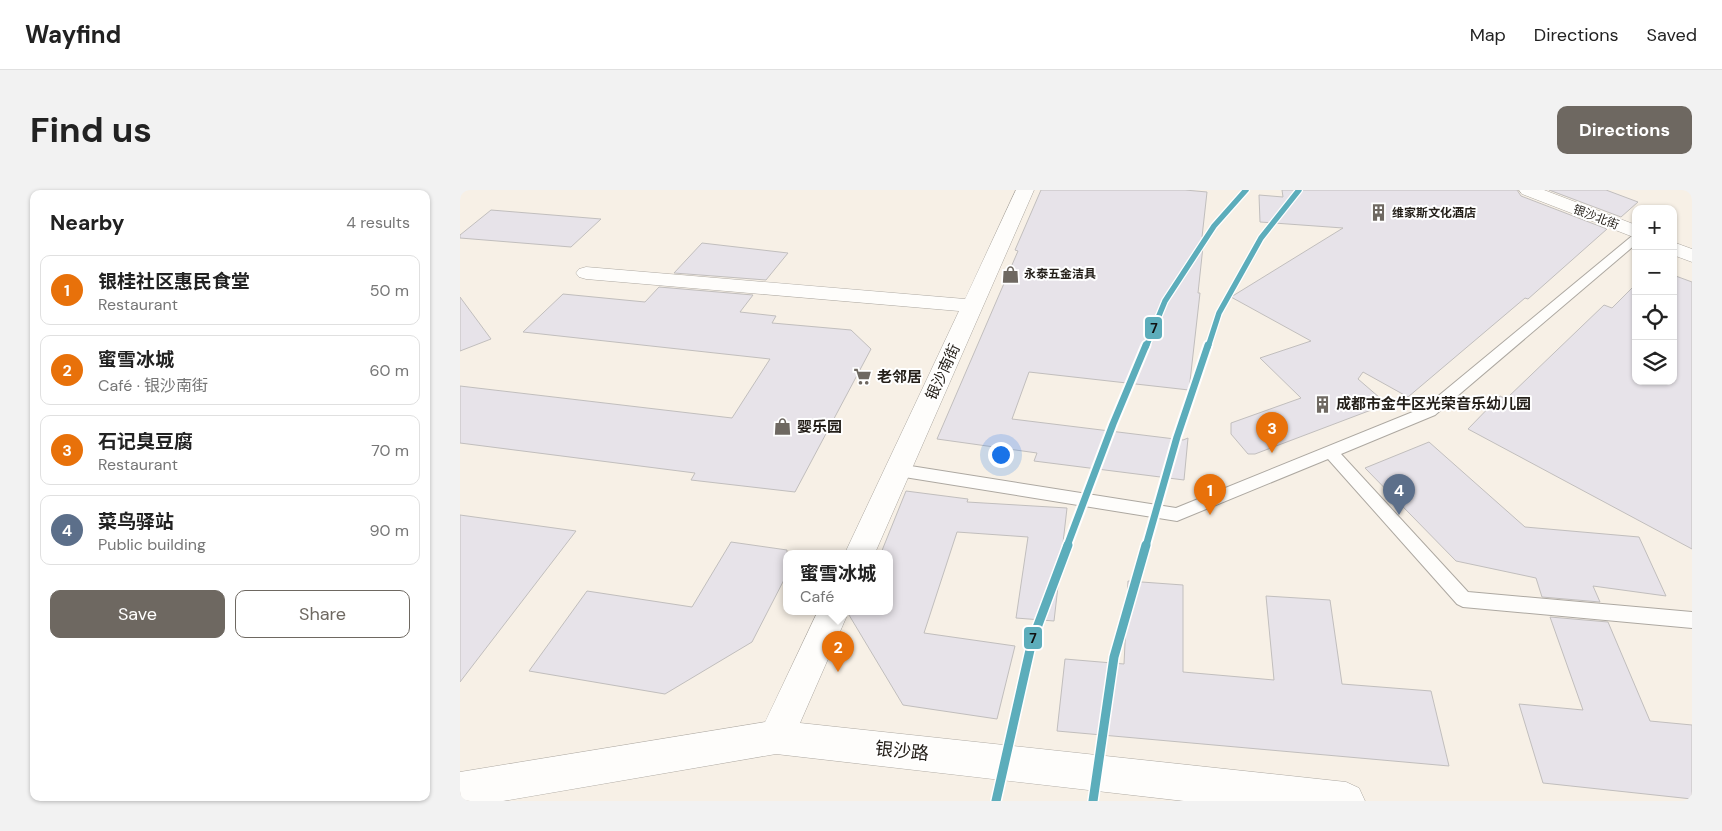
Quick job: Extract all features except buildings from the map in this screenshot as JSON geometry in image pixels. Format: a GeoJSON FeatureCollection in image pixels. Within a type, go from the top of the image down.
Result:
{"type":"FeatureCollection","features":[{"type":"Feature","properties":{"kind":"street","name":"银沙南街"},"geometry":{"type":"LineString","coordinates":[[861,550],[1025,190]]}},
{"type":"Feature","properties":{"kind":"street","name":"银沙北街"},"geometry":{"type":"LineString","coordinates":[[1528,190],[1632,230]]}},
{"type":"Feature","properties":{"kind":"street"},"geometry":{"type":"LineString","coordinates":[[1677,250],[1692,256]]}},
{"type":"Feature","properties":{"kind":"street"},"geometry":{"type":"LineString","coordinates":[[586,273],[973,306]]}},
{"type":"Feature","properties":{"kind":"street"},"geometry":{"type":"LineString","coordinates":[[776,737],[832,615]]}},
{"type":"Feature","properties":{"kind":"street","name":"银沙路"},"geometry":{"type":"LineString","coordinates":[[460,790],[776,737],[1346,801]]}},
{"type":"Feature","properties":{"kind":"lane"},"geometry":{"type":"LineString","coordinates":[[898,470],[1177,515],[1430,411],[1632,241]]}},
{"type":"Feature","properties":{"kind":"lane"},"geometry":{"type":"LineString","coordinates":[[1330,452],[1463,599],[1692,620]]}},
{"type":"Feature","properties":{"kind":"transit line","name":"7"},"geometry":{"type":"LineString","coordinates":[[996,801],[1032,641],[1113,424],[1165,301],[1214,226],[1246,190]]}},
{"type":"Feature","properties":{"kind":"transit line","name":"7"},"geometry":{"type":"LineString","coordinates":[[1093,801],[1114,657],[1177,437],[1219,313],[1261,238],[1299,190]]}},
{"type":"Feature","properties":{"kind":"place","name":"维家斯文化酒店"},"geometry":{"type":"Point","coordinates":[1378,213]}},
{"type":"Feature","properties":{"kind":"place","name":"永泰五金洁具"},"geometry":{"type":"Point","coordinates":[1010,274]}},
{"type":"Feature","properties":{"kind":"place","name":"老邻居"},"geometry":{"type":"Point","coordinates":[863,377]}},
{"type":"Feature","properties":{"kind":"place","name":"成都市金牛区光荣音乐幼儿园"},"geometry":{"type":"Point","coordinates":[1322,404]}},
{"type":"Feature","properties":{"kind":"place","name":"婴乐园"},"geometry":{"type":"Point","coordinates":[783,427]}},
{"type":"Feature","properties":{"kind":"place","name":"石记臭豆腐"},"geometry":{"type":"Point","coordinates":[1272,453]}},
{"type":"Feature","properties":{"kind":"place","name":"银桂社区惠民食堂"},"geometry":{"type":"Point","coordinates":[1210,515]}},
{"type":"Feature","properties":{"kind":"place","name":"菜鸟驿站"},"geometry":{"type":"Point","coordinates":[1399,515]}},
{"type":"Feature","properties":{"kind":"place","name":"蜜雪冰城"},"geometry":{"type":"Point","coordinates":[838,672]}}]}
